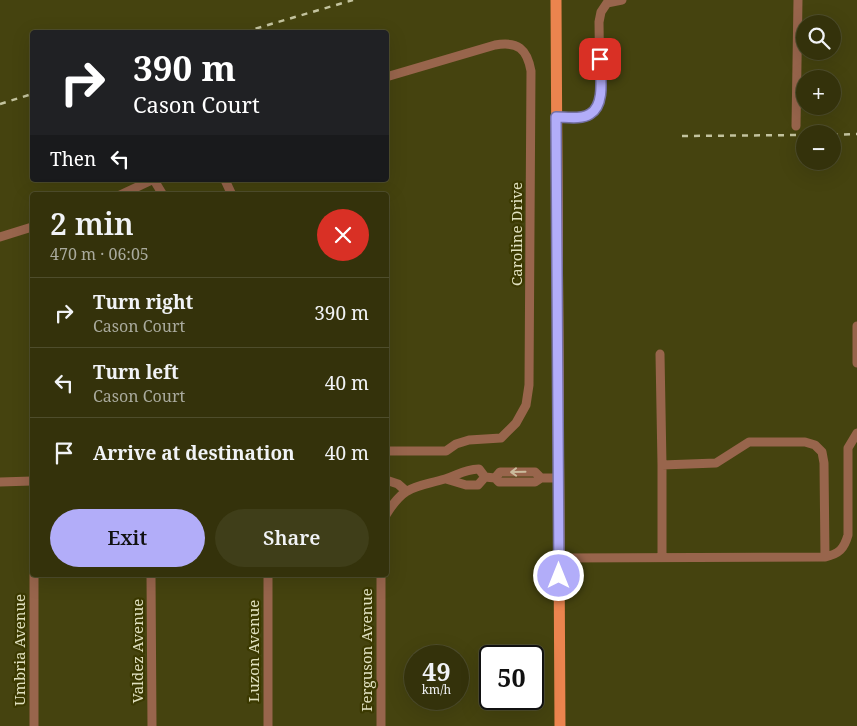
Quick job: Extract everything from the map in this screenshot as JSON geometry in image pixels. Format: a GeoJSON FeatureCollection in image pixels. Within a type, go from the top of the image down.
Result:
{"type":"FeatureCollection","features":[{"type":"Feature","properties":{"kind":"main road"},"geometry":{"type":"LineString","coordinates":[[556,0],[560,726]]}},
{"type":"Feature","properties":{"kind":"street"},"geometry":{"type":"LineString","coordinates":[[556,117],[580,117],[591,114],[599,104],[599,22],[601,12],[607,4],[622,0]]}},
{"type":"Feature","properties":{"kind":"street"},"geometry":{"type":"LineString","coordinates":[[796,125],[798,0]]}},
{"type":"Feature","properties":{"kind":"street","name":"Caroline Drive"},"geometry":{"type":"LineString","coordinates":[[389,76],[495,45],[508,43],[520,48],[529,58],[531,72],[530,385],[526,405],[516,423],[501,438],[469,440],[456,444],[446,451],[389,451]]}},
{"type":"Feature","properties":{"kind":"street"},"geometry":{"type":"LineString","coordinates":[[127,192],[149,182]]}},
{"type":"Feature","properties":{"kind":"street"},"geometry":{"type":"LineString","coordinates":[[0,237],[30,228]]}},
{"type":"Feature","properties":{"kind":"street"},"geometry":{"type":"LineString","coordinates":[[857,326],[857,363]]}},
{"type":"Feature","properties":{"kind":"street"},"geometry":{"type":"LineString","coordinates":[[660,354],[662,557]]}},
{"type":"Feature","properties":{"kind":"street"},"geometry":{"type":"LineString","coordinates":[[559,558],[825,557],[836,554],[845,546],[848,535],[848,448],[857,433]]}},
{"type":"Feature","properties":{"kind":"street"},"geometry":{"type":"LineString","coordinates":[[662,465],[716,463],[748,442],[805,442],[815,445],[822,452],[824,462],[825,557]]}},
{"type":"Feature","properties":{"kind":"street"},"geometry":{"type":"LineString","coordinates":[[389,510],[394,502],[406,491],[418,485],[446,479],[466,470],[479,469],[500,482],[535,482],[541,478],[558,478]]}},
{"type":"Feature","properties":{"kind":"street"},"geometry":{"type":"LineString","coordinates":[[446,479],[466,485],[478,485],[490,477]]}},
{"type":"Feature","properties":{"kind":"street"},"geometry":{"type":"LineString","coordinates":[[0,482],[30,481]]}},
{"type":"Feature","properties":{"kind":"street"},"geometry":{"type":"LineString","coordinates":[[389,481],[398,484],[406,491]]}},
{"type":"Feature","properties":{"kind":"street","name":"Umbria Avenue"},"geometry":{"type":"LineString","coordinates":[[34,577],[34,726]]}},
{"type":"Feature","properties":{"kind":"street","name":"Valdez Avenue"},"geometry":{"type":"LineString","coordinates":[[151,577],[152,726]]}},
{"type":"Feature","properties":{"kind":"street","name":"Luzon Avenue"},"geometry":{"type":"LineString","coordinates":[[268,577],[268,726]]}},
{"type":"Feature","properties":{"kind":"street","name":"Ferguson Avenue"},"geometry":{"type":"LineString","coordinates":[[381,577],[381,726]]}},
{"type":"Feature","properties":{"kind":"railway"},"geometry":{"type":"LineString","coordinates":[[251,30],[353,0]]}},
{"type":"Feature","properties":{"kind":"railway"},"geometry":{"type":"LineString","coordinates":[[0,104],[30,95]]}},
{"type":"Feature","properties":{"kind":"railway"},"geometry":{"type":"LineString","coordinates":[[841,135],[857,134]]}},
{"type":"Feature","properties":{"kind":"railway"},"geometry":{"type":"LineString","coordinates":[[682,136],[796,135]]}},
{"type":"Feature","properties":{"kind":"route"},"geometry":{"type":"LineString","coordinates":[[559,576],[556,117],[580,117],[591,114],[599,104],[600,59]]}}]}
